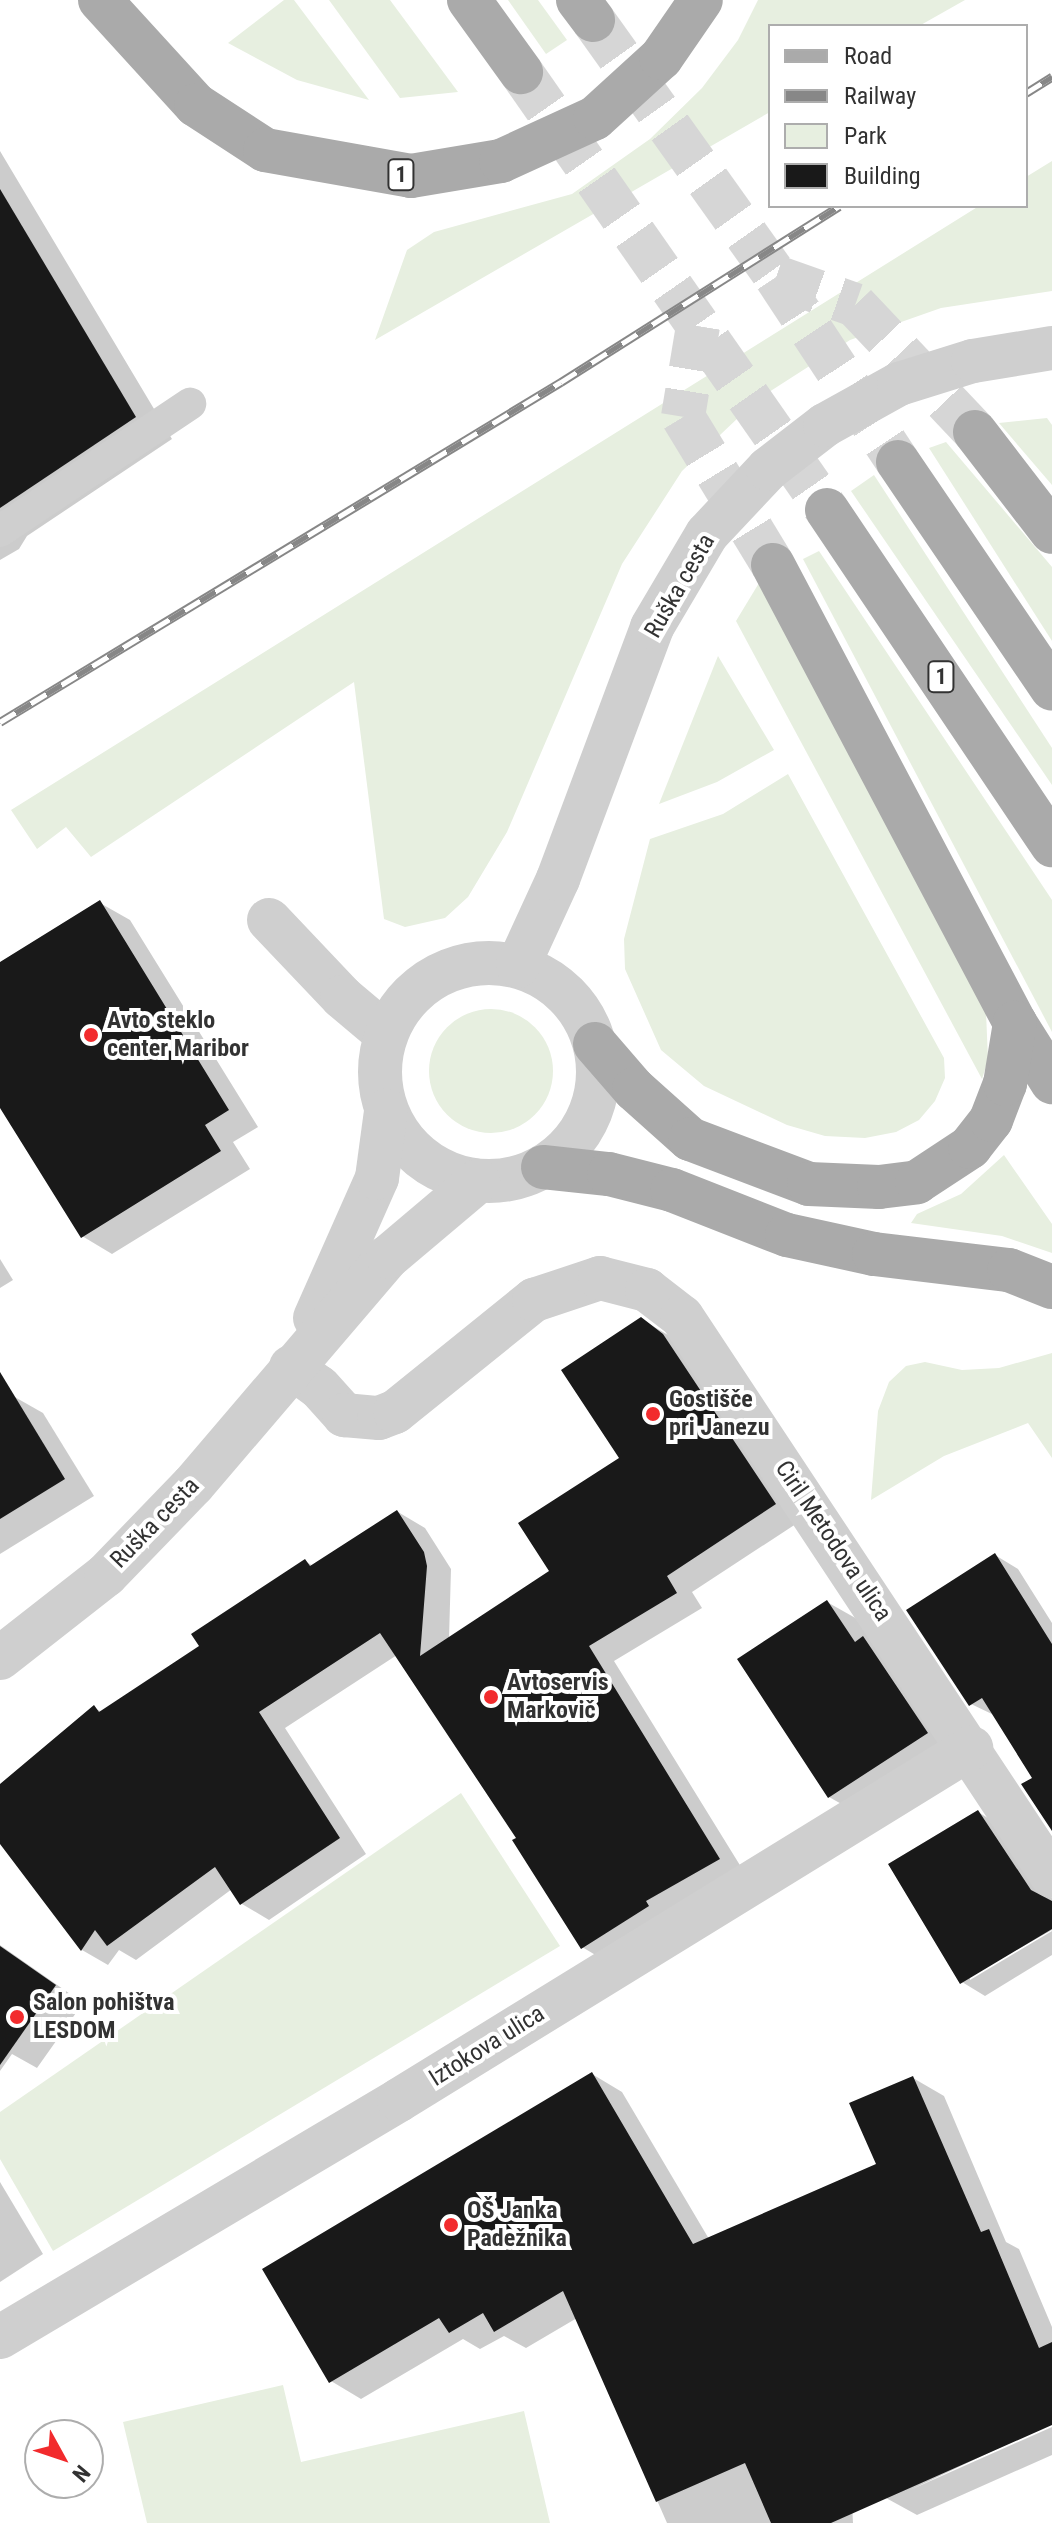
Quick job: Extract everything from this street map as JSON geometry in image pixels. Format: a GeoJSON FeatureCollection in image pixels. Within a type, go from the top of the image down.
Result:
{"type":"FeatureCollection","features":[{"type":"Feature","properties":{"kind":"main road","name":"1"},"geometry":{"type":"LineString","coordinates":[[100,0],[196,105],[265,150],[411,176],[501,161],[595,118],[661,58],[701,0]]}},
{"type":"Feature","properties":{"kind":"main road"},"geometry":{"type":"LineString","coordinates":[[469,0],[521,72]]}},
{"type":"Feature","properties":{"kind":"main road"},"geometry":{"type":"LineString","coordinates":[[975,432],[1052,532]]}},
{"type":"Feature","properties":{"kind":"main road"},"geometry":{"type":"LineString","coordinates":[[898,462],[1052,689]]}},
{"type":"Feature","properties":{"kind":"main road","name":"1"},"geometry":{"type":"LineString","coordinates":[[827,510],[1052,845]]}},
{"type":"Feature","properties":{"kind":"main road"},"geometry":{"type":"LineString","coordinates":[[773,565],[1015,1023],[1052,1082]]}},
{"type":"Feature","properties":{"kind":"main road"},"geometry":{"type":"LineString","coordinates":[[595,1044],[634,1089],[690,1139],[809,1184],[879,1187],[917,1182],[970,1147],[991,1120],[1005,1084],[1015,1023]]}},
{"type":"Feature","properties":{"kind":"main road"},"geometry":{"type":"LineString","coordinates":[[543,1167],[609,1174],[672,1190],[787,1235],[874,1254],[1009,1270],[1052,1287]]}},
{"type":"Feature","properties":{"kind":"street","name":"Ruška cesta"},"geometry":{"type":"LineString","coordinates":[[518,966],[558,879],[652,627],[707,534],[768,469],[825,425],[899,384],[973,361],[1052,348]]}},
{"type":"Feature","properties":{"kind":"street"},"geometry":{"type":"LineString","coordinates":[[269,920],[342,997],[386,1034]]}},
{"type":"Feature","properties":{"kind":"street"},"geometry":{"type":"LineString","coordinates":[[291,1367],[355,1236],[377,1178],[386,1111],[380,1059],[386,1034],[416,989],[439,974],[464,965],[518,966],[566,995],[595,1044],[599,1068],[590,1114],[563,1153],[543,1167],[501,1181],[478,1181],[436,1169],[415,1153],[386,1111]]}},
{"type":"Feature","properties":{"kind":"street"},"geometry":{"type":"LineString","coordinates":[[291,1367],[388,1257],[478,1181]]}},
{"type":"Feature","properties":{"kind":"street","name":"Ciril Metodova ulica"},"geometry":{"type":"LineString","coordinates":[[291,1367],[319,1387],[344,1415],[379,1418],[395,1412],[534,1300],[600,1278],[647,1290],[682,1317],[971,1748],[1052,1876]]}},
{"type":"Feature","properties":{"kind":"street","name":"Ruška cesta"},"geometry":{"type":"LineString","coordinates":[[0,1658],[106,1575],[193,1485],[291,1367]]}},
{"type":"Feature","properties":{"kind":"street","name":"Iztokova ulica"},"geometry":{"type":"LineString","coordinates":[[0,2337],[399,2100],[971,1748]]}},
{"type":"Feature","properties":{"kind":"lane"},"geometry":{"type":"LineString","coordinates":[[0,531],[190,404]]}},
{"type":"Feature","properties":{"kind":"green space"},"geometry":{"type":"Polygon","coordinates":[[[284,0],[294,0],[369,100],[297,80],[228,43],[284,0]]]}},
{"type":"Feature","properties":{"kind":"green space"},"geometry":{"type":"Polygon","coordinates":[[[329,0],[390,0],[458,92],[400,98],[329,0]]]}},
{"type":"Feature","properties":{"kind":"green space"},"geometry":{"type":"Polygon","coordinates":[[[508,0],[538,0],[567,40],[546,54],[508,0]]]}},
{"type":"Feature","properties":{"kind":"green space"},"geometry":{"type":"Polygon","coordinates":[[[758,0],[965,0],[923,24],[768,24],[768,113],[375,340],[407,250],[434,232],[572,194],[650,139],[702,88],[738,40],[758,0]]]}},
{"type":"Feature","properties":{"kind":"green space"},"geometry":{"type":"Polygon","coordinates":[[[1052,161],[1052,291],[941,308],[850,340],[758,399],[682,471],[622,564],[507,832],[468,897],[445,918],[405,927],[384,919],[354,682],[91,857],[66,827],[37,849],[11,810],[976,208],[1028,208],[1028,176],[1052,161]]]}},
{"type":"Feature","properties":{"kind":"green space"},"geometry":{"type":"Polygon","coordinates":[[[1047,418],[1052,425],[1052,485],[999,423],[1047,418]]]}},
{"type":"Feature","properties":{"kind":"green space"},"geometry":{"type":"Polygon","coordinates":[[[946,442],[1052,567],[1052,641],[929,448],[946,442]]]}},
{"type":"Feature","properties":{"kind":"green space"},"geometry":{"type":"Polygon","coordinates":[[[874,475],[1052,748],[1052,785],[851,491],[874,475]]]}},
{"type":"Feature","properties":{"kind":"green space"},"geometry":{"type":"Polygon","coordinates":[[[819,551],[1052,900],[1052,1032],[803,559],[819,551]]]}},
{"type":"Feature","properties":{"kind":"green space"},"geometry":{"type":"Polygon","coordinates":[[[762,578],[986,1012],[988,1060],[982,1079],[736,621],[762,578]]]}},
{"type":"Feature","properties":{"kind":"green space"},"geometry":{"type":"Polygon","coordinates":[[[718,656],[774,750],[717,782],[659,804],[718,656]]]}},
{"type":"Feature","properties":{"kind":"green space"},"geometry":{"type":"Polygon","coordinates":[[[788,774],[944,1058],[945,1078],[935,1101],[919,1120],[896,1132],[865,1138],[825,1136],[787,1125],[704,1086],[661,1050],[625,969],[624,939],[650,839],[723,814],[788,774]]]}},
{"type":"Feature","properties":{"kind":"green space"},"geometry":{"type":"Polygon","coordinates":[[[491,1009],[515,1014],[535,1027],[548,1047],[553,1071],[548,1095],[535,1115],[515,1128],[491,1133],[467,1128],[447,1115],[434,1095],[429,1071],[434,1047],[447,1027],[467,1014],[491,1009]]]}},
{"type":"Feature","properties":{"kind":"green space"},"geometry":{"type":"Polygon","coordinates":[[[1004,1155],[1052,1224],[1052,1253],[1002,1236],[911,1223],[917,1214],[961,1194],[1004,1155]]]}},
{"type":"Feature","properties":{"kind":"green space"},"geometry":{"type":"Polygon","coordinates":[[[1052,1353],[1052,1458],[1028,1423],[944,1456],[871,1500],[878,1411],[889,1382],[906,1366],[925,1362],[962,1370],[999,1368],[1052,1353]]]}},
{"type":"Feature","properties":{"kind":"green space"},"geometry":{"type":"Polygon","coordinates":[[[461,1793],[560,1946],[53,2251],[0,2159],[0,2112],[461,1793]]]}},
{"type":"Feature","properties":{"kind":"green space"},"geometry":{"type":"Polygon","coordinates":[[[283,2385],[301,2462],[524,2411],[550,2523],[147,2523],[123,2422],[283,2385]]]}},
{"type":"Feature","properties":{"kind":"building"},"geometry":{"type":"Polygon","coordinates":[[[0,189],[136,417],[0,508],[0,189]]]}},
{"type":"Feature","properties":{"kind":"building","name":"Avto steklo center Maribor"},"geometry":{"type":"Polygon","coordinates":[[[100,900],[229,1110],[205,1125],[221,1151],[81,1238],[0,1108],[0,962],[100,900]]]}},
{"type":"Feature","properties":{"kind":"building"},"geometry":{"type":"Polygon","coordinates":[[[641,1317],[663,1334],[776,1504],[667,1576],[677,1593],[589,1646],[720,1859],[646,1901],[649,1906],[581,1949],[512,1840],[516,1838],[380,1633],[259,1712],[340,1838],[240,1905],[215,1867],[107,1946],[95,1930],[81,1951],[0,1844],[0,1784],[94,1705],[99,1712],[199,1646],[191,1634],[305,1559],[310,1566],[397,1510],[424,1552],[427,1566],[420,1656],[549,1571],[518,1523],[619,1458],[561,1370],[641,1317]]]}},
{"type":"Feature","properties":{"kind":"building"},"geometry":{"type":"Polygon","coordinates":[[[0,1372],[65,1479],[0,1519],[0,1372]]]}},
{"type":"Feature","properties":{"kind":"building"},"geometry":{"type":"Polygon","coordinates":[[[995,1553],[1052,1644],[1052,1831],[1021,1784],[1032,1778],[982,1698],[969,1706],[906,1610],[995,1553]]]}},
{"type":"Feature","properties":{"kind":"building"},"geometry":{"type":"Polygon","coordinates":[[[827,1600],[855,1642],[863,1636],[928,1733],[828,1798],[737,1659],[827,1600]]]}},
{"type":"Feature","properties":{"kind":"building"},"geometry":{"type":"Polygon","coordinates":[[[978,1810],[1031,1890],[1052,1901],[1052,1929],[960,1984],[888,1864],[978,1810]]]}},
{"type":"Feature","properties":{"kind":"building","name":"Salon pohištva LESDOM"},"geometry":{"type":"Polygon","coordinates":[[[0,1946],[56,1985],[0,2065],[0,1946]]]}},
{"type":"Feature","properties":{"kind":"building"},"geometry":{"type":"Polygon","coordinates":[[[592,2072],[693,2244],[876,2164],[849,2103],[913,2076],[981,2232],[989,2229],[1039,2348],[1052,2342],[1052,2425],[831,2523],[771,2523],[745,2463],[656,2502],[563,2291],[494,2332],[483,2313],[449,2333],[439,2318],[329,2383],[262,2269],[592,2072]]]}},
{"type":"Feature","properties":{"kind":"tunnel"},"geometry":{"type":"LineString","coordinates":[[593,20],[776,277],[898,462]]}},
{"type":"Feature","properties":{"kind":"tunnel"},"geometry":{"type":"LineString","coordinates":[[521,72],[827,510]]}},
{"type":"Feature","properties":{"kind":"tunnel"},"geometry":{"type":"LineString","coordinates":[[776,277],[855,305],[975,432]]}},
{"type":"Feature","properties":{"kind":"tunnel"},"geometry":{"type":"LineString","coordinates":[[698,326],[683,417],[773,565]]}},
{"type":"Feature","properties":{"kind":"railway"},"geometry":{"type":"LineString","coordinates":[[1028,92],[1052,77]]}},
{"type":"Feature","properties":{"kind":"railway"},"geometry":{"type":"LineString","coordinates":[[0,722],[561,382],[836,208]]}},
{"type":"Feature","properties":{"kind":"place","name":"Avto steklo center Maribor"},"geometry":{"type":"Point","coordinates":[91,1035]}},
{"type":"Feature","properties":{"kind":"place","name":"Gostišče pri Janezu"},"geometry":{"type":"Point","coordinates":[653,1414]}},
{"type":"Feature","properties":{"kind":"place","name":"Avtoservis Markovič"},"geometry":{"type":"Point","coordinates":[491,1697]}},
{"type":"Feature","properties":{"kind":"place","name":"Salon pohištva LESDOM"},"geometry":{"type":"Point","coordinates":[17,2017]}},
{"type":"Feature","properties":{"kind":"place","name":"OŠ Janka Padežnika"},"geometry":{"type":"Point","coordinates":[451,2225]}}]}
